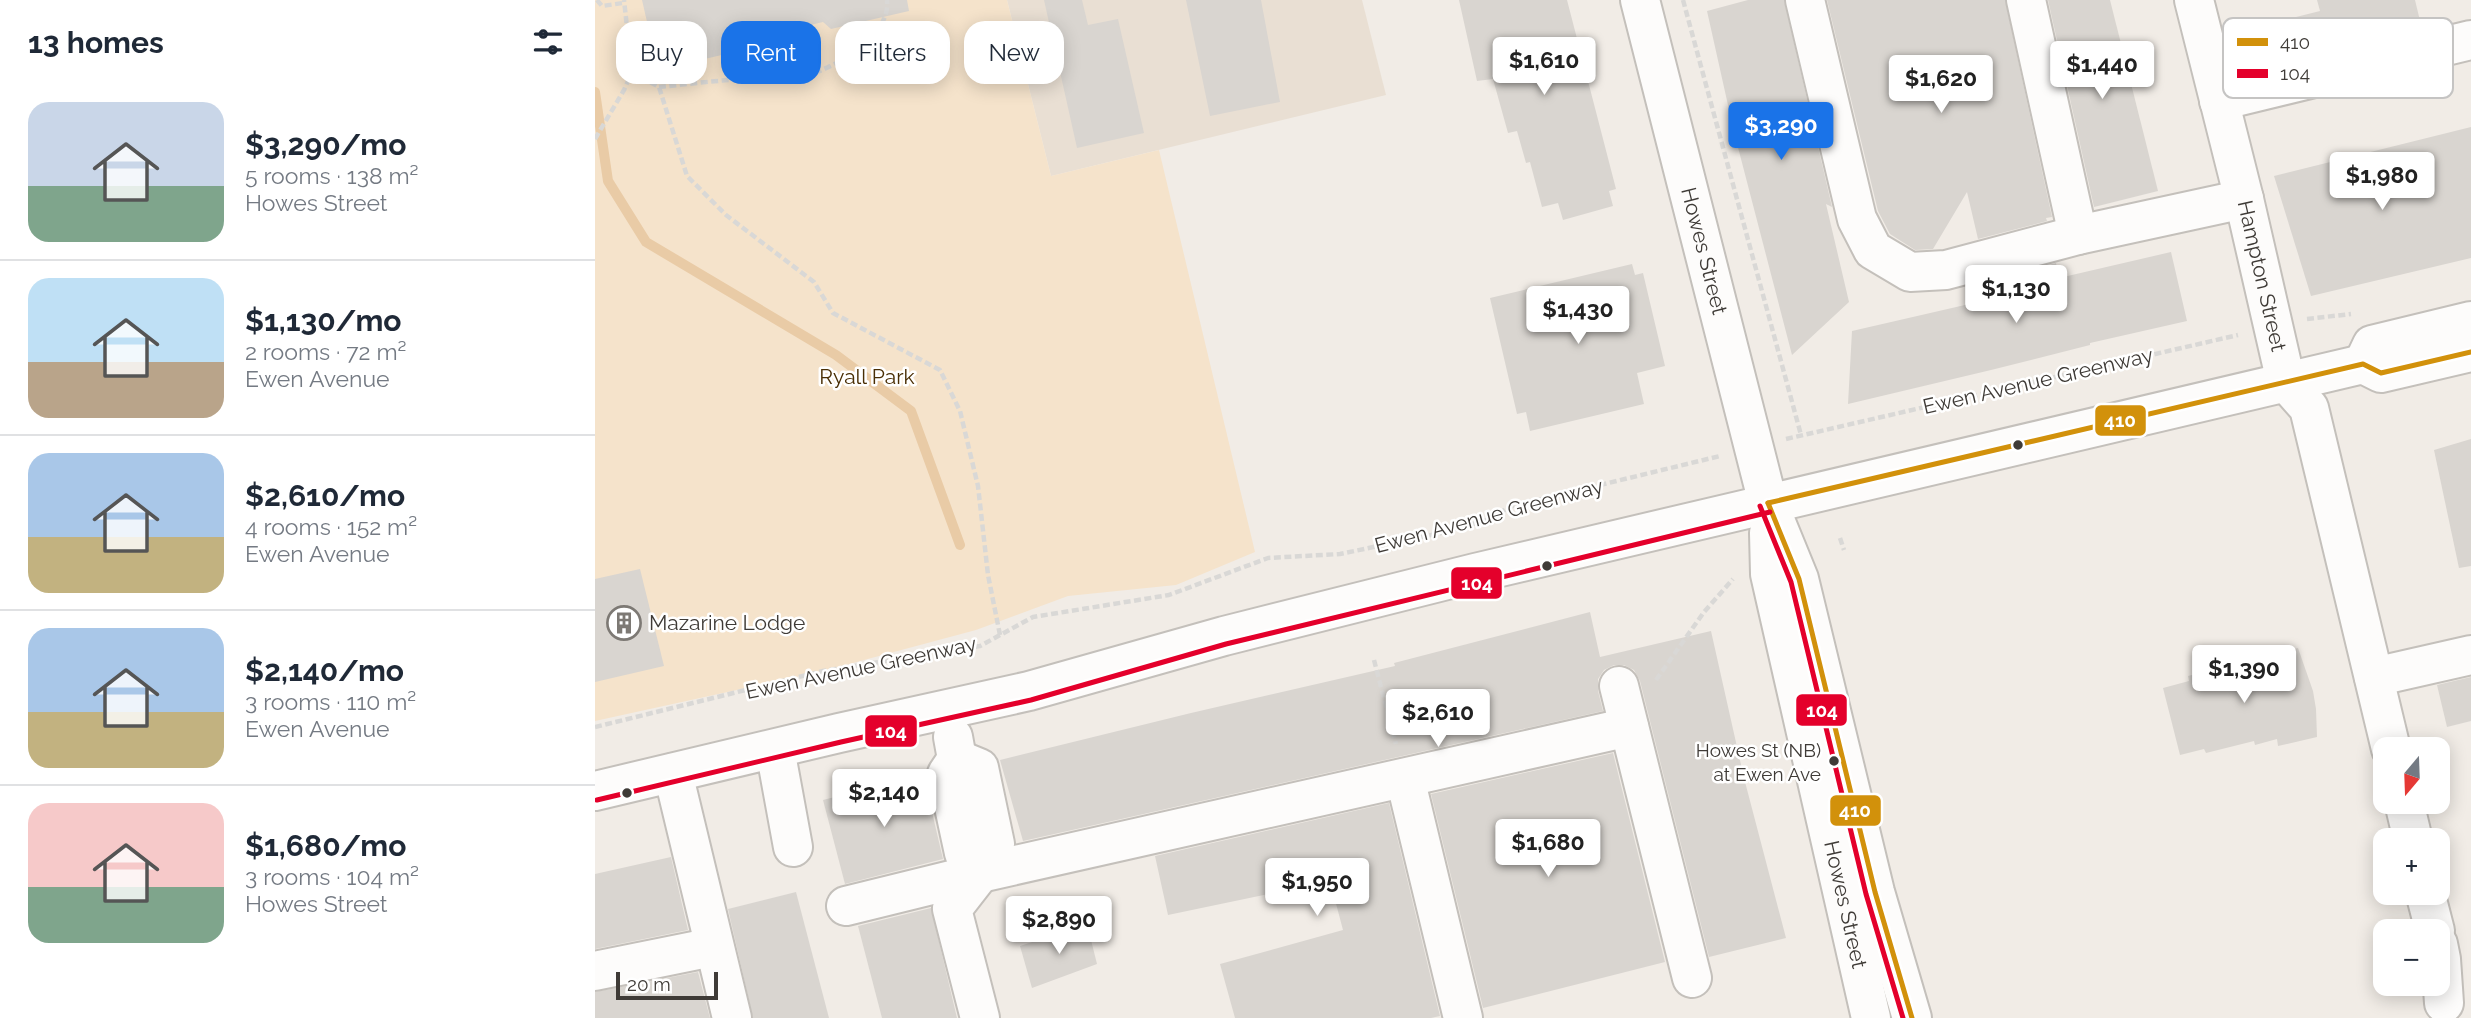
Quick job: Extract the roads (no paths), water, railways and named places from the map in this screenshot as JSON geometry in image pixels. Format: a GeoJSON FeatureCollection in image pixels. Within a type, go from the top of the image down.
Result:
{"type":"FeatureCollection","features":[{"type":"Feature","properties":{"kind":"street","name":"Howes Street"},"geometry":{"type":"LineString","coordinates":[[1640,0],[1768,503],[1799,579],[1875,892],[1912,1018]]}},
{"type":"Feature","properties":{"kind":"street"},"geometry":{"type":"LineString","coordinates":[[1805,0],[1857,219],[1873,250],[1910,272],[1946,270],[2078,235],[2243,199]]}},
{"type":"Feature","properties":{"kind":"street"},"geometry":{"type":"LineString","coordinates":[[2026,0],[2078,235]]}},
{"type":"Feature","properties":{"kind":"street","name":"Hampton Street"},"geometry":{"type":"LineString","coordinates":[[2194,0],[2286,382],[2309,408],[2388,737]]}},
{"type":"Feature","properties":{"kind":"street"},"geometry":{"type":"LineString","coordinates":[[2453,44],[2471,40]]}},
{"type":"Feature","properties":{"kind":"street"},"geometry":{"type":"LineString","coordinates":[[2219,101],[2231,98]]}},
{"type":"Feature","properties":{"kind":"street"},"geometry":{"type":"LineString","coordinates":[[2363,364],[2372,345],[2471,321]]}},
{"type":"Feature","properties":{"kind":"street"},"geometry":{"type":"LineString","coordinates":[[595,791],[1029,691],[1224,636],[1768,503],[2363,364],[2381,373],[2471,352]]}},
{"type":"Feature","properties":{"kind":"street","name":"Howes Street"},"geometry":{"type":"LineString","coordinates":[[1768,503],[1770,574],[1871,1018]]}},
{"type":"Feature","properties":{"kind":"street"},"geometry":{"type":"LineString","coordinates":[[2374,677],[2471,655]]}},
{"type":"Feature","properties":{"kind":"street"},"geometry":{"type":"LineString","coordinates":[[948,708],[957,759],[947,775],[964,853],[983,868]]}},
{"type":"Feature","properties":{"kind":"street"},"geometry":{"type":"LineString","coordinates":[[846,906],[983,868],[1405,778],[1625,711],[1692,978]]}},
{"type":"Feature","properties":{"kind":"street"},"geometry":{"type":"LineString","coordinates":[[775,750],[793,847]]}},
{"type":"Feature","properties":{"kind":"street"},"geometry":{"type":"LineString","coordinates":[[673,773],[732,1018]]}},
{"type":"Feature","properties":{"kind":"street"},"geometry":{"type":"LineString","coordinates":[[1405,778],[1463,1018]]}},
{"type":"Feature","properties":{"kind":"street"},"geometry":{"type":"LineString","coordinates":[[979,1018],[952,909],[983,868]]}},
{"type":"Feature","properties":{"kind":"street"},"geometry":{"type":"LineString","coordinates":[[595,971],[713,947]]}},
{"type":"Feature","properties":{"kind":"street"},"geometry":{"type":"LineString","coordinates":[[2444,996],[2444,1003]]}},
{"type":"Feature","properties":{"kind":"waterway"},"geometry":{"type":"LineString","coordinates":[[595,92],[608,181],[646,242],[836,355],[911,411],[960,545]]}},
{"type":"Feature","properties":{"kind":"place","name":"Mazarine Lodge"},"geometry":{"type":"Point","coordinates":[624,623]}},
{"type":"Feature","properties":{"kind":"place","name":"Howes St (NB) at Ewen Ave"},"geometry":{"type":"Point","coordinates":[1834,761]}},
{"type":"Feature","properties":{"kind":"park label","name":"Ryall Park"},"geometry":{"type":"Point","coordinates":[867,377]}}]}
